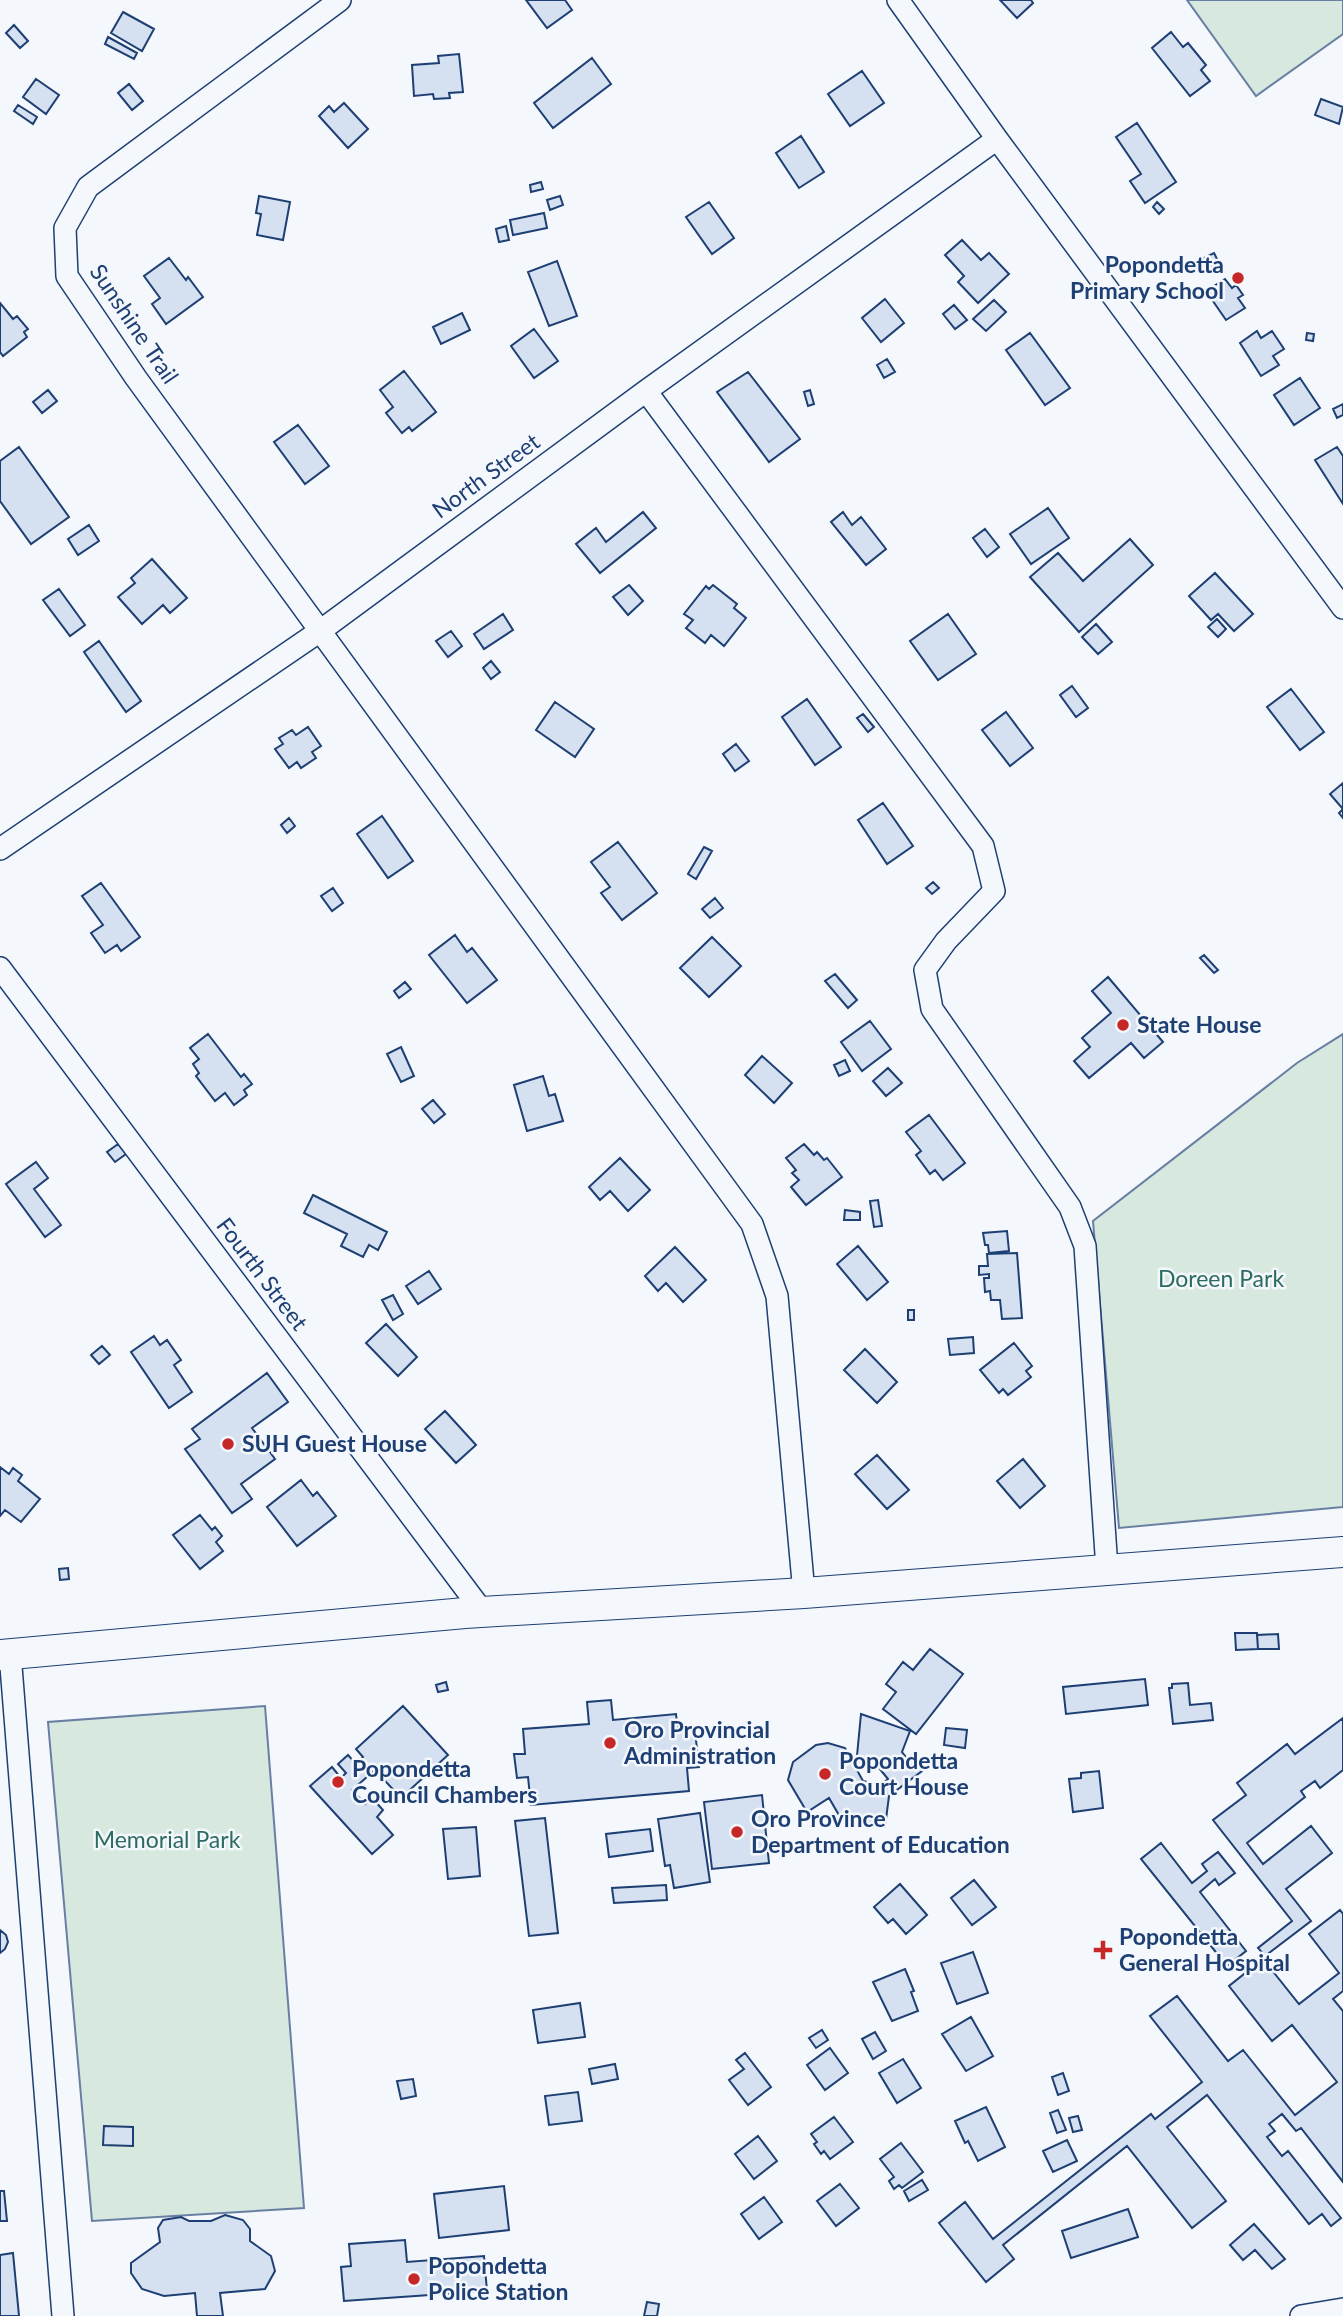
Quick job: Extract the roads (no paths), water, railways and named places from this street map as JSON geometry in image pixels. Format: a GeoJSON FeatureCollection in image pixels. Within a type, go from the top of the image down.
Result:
{"type":"FeatureCollection","features":[{"type":"Feature","properties":{"kind":"main road"},"geometry":{"type":"LineString","coordinates":[[5,1654],[483,1612],[804,1593],[1343,1552]]}},
{"type":"Feature","properties":{"kind":"street","name":"Sunshine Trail"},"geometry":{"type":"LineString","coordinates":[[340,0],[88,187],[65,228],[67,276],[136,378],[752,1224],[777,1296],[804,1593]]}},
{"type":"Feature","properties":{"kind":"street"},"geometry":{"type":"LineString","coordinates":[[898,0],[997,139],[1343,608]]}},
{"type":"Feature","properties":{"kind":"street","name":"North Street"},"geometry":{"type":"LineString","coordinates":[[0,849],[320,631],[646,391],[997,139]]}},
{"type":"Feature","properties":{"kind":"street"},"geometry":{"type":"LineString","coordinates":[[646,391],[983,846],[994,891],[947,941],[925,970],[932,1009],[1070,1208],[1084,1246],[1107,1569]]}},
{"type":"Feature","properties":{"kind":"street","name":"Fourth Street"},"geometry":{"type":"LineString","coordinates":[[0,968],[483,1612]]}},
{"type":"Feature","properties":{"kind":"street"},"geometry":{"type":"LineString","coordinates":[[5,1654],[63,2316]]}},
{"type":"Feature","properties":{"kind":"street"},"geometry":{"type":"LineString","coordinates":[[1301,2316],[1343,2309]]}},
{"type":"Feature","properties":{"kind":"place","name":"Popondetta Primary School"},"geometry":{"type":"Point","coordinates":[1238,278]}},
{"type":"Feature","properties":{"kind":"place","name":"State House"},"geometry":{"type":"Point","coordinates":[1123,1025]}},
{"type":"Feature","properties":{"kind":"place","name":"SUH Guest House"},"geometry":{"type":"Point","coordinates":[228,1444]}},
{"type":"Feature","properties":{"kind":"place","name":"Oro Provincial Administration"},"geometry":{"type":"Point","coordinates":[610,1743]}},
{"type":"Feature","properties":{"kind":"place","name":"Popondetta Court House"},"geometry":{"type":"Point","coordinates":[825,1774]}},
{"type":"Feature","properties":{"kind":"place","name":"Popondetta Council Chambers"},"geometry":{"type":"Point","coordinates":[338,1782]}},
{"type":"Feature","properties":{"kind":"place","name":"Oro Province Department of Education"},"geometry":{"type":"Point","coordinates":[737,1832]}},
{"type":"Feature","properties":{"kind":"place","name":"Popondetta General Hospital"},"geometry":{"type":"Point","coordinates":[1103,1950]}},
{"type":"Feature","properties":{"kind":"place","name":"Popondetta Police Station"},"geometry":{"type":"Point","coordinates":[414,2279]}},
{"type":"Feature","properties":{"kind":"park label","name":"Doreen Park"},"geometry":{"type":"Point","coordinates":[1221,1279]}},
{"type":"Feature","properties":{"kind":"park label","name":"Memorial Park"},"geometry":{"type":"Point","coordinates":[167,1840]}}]}
